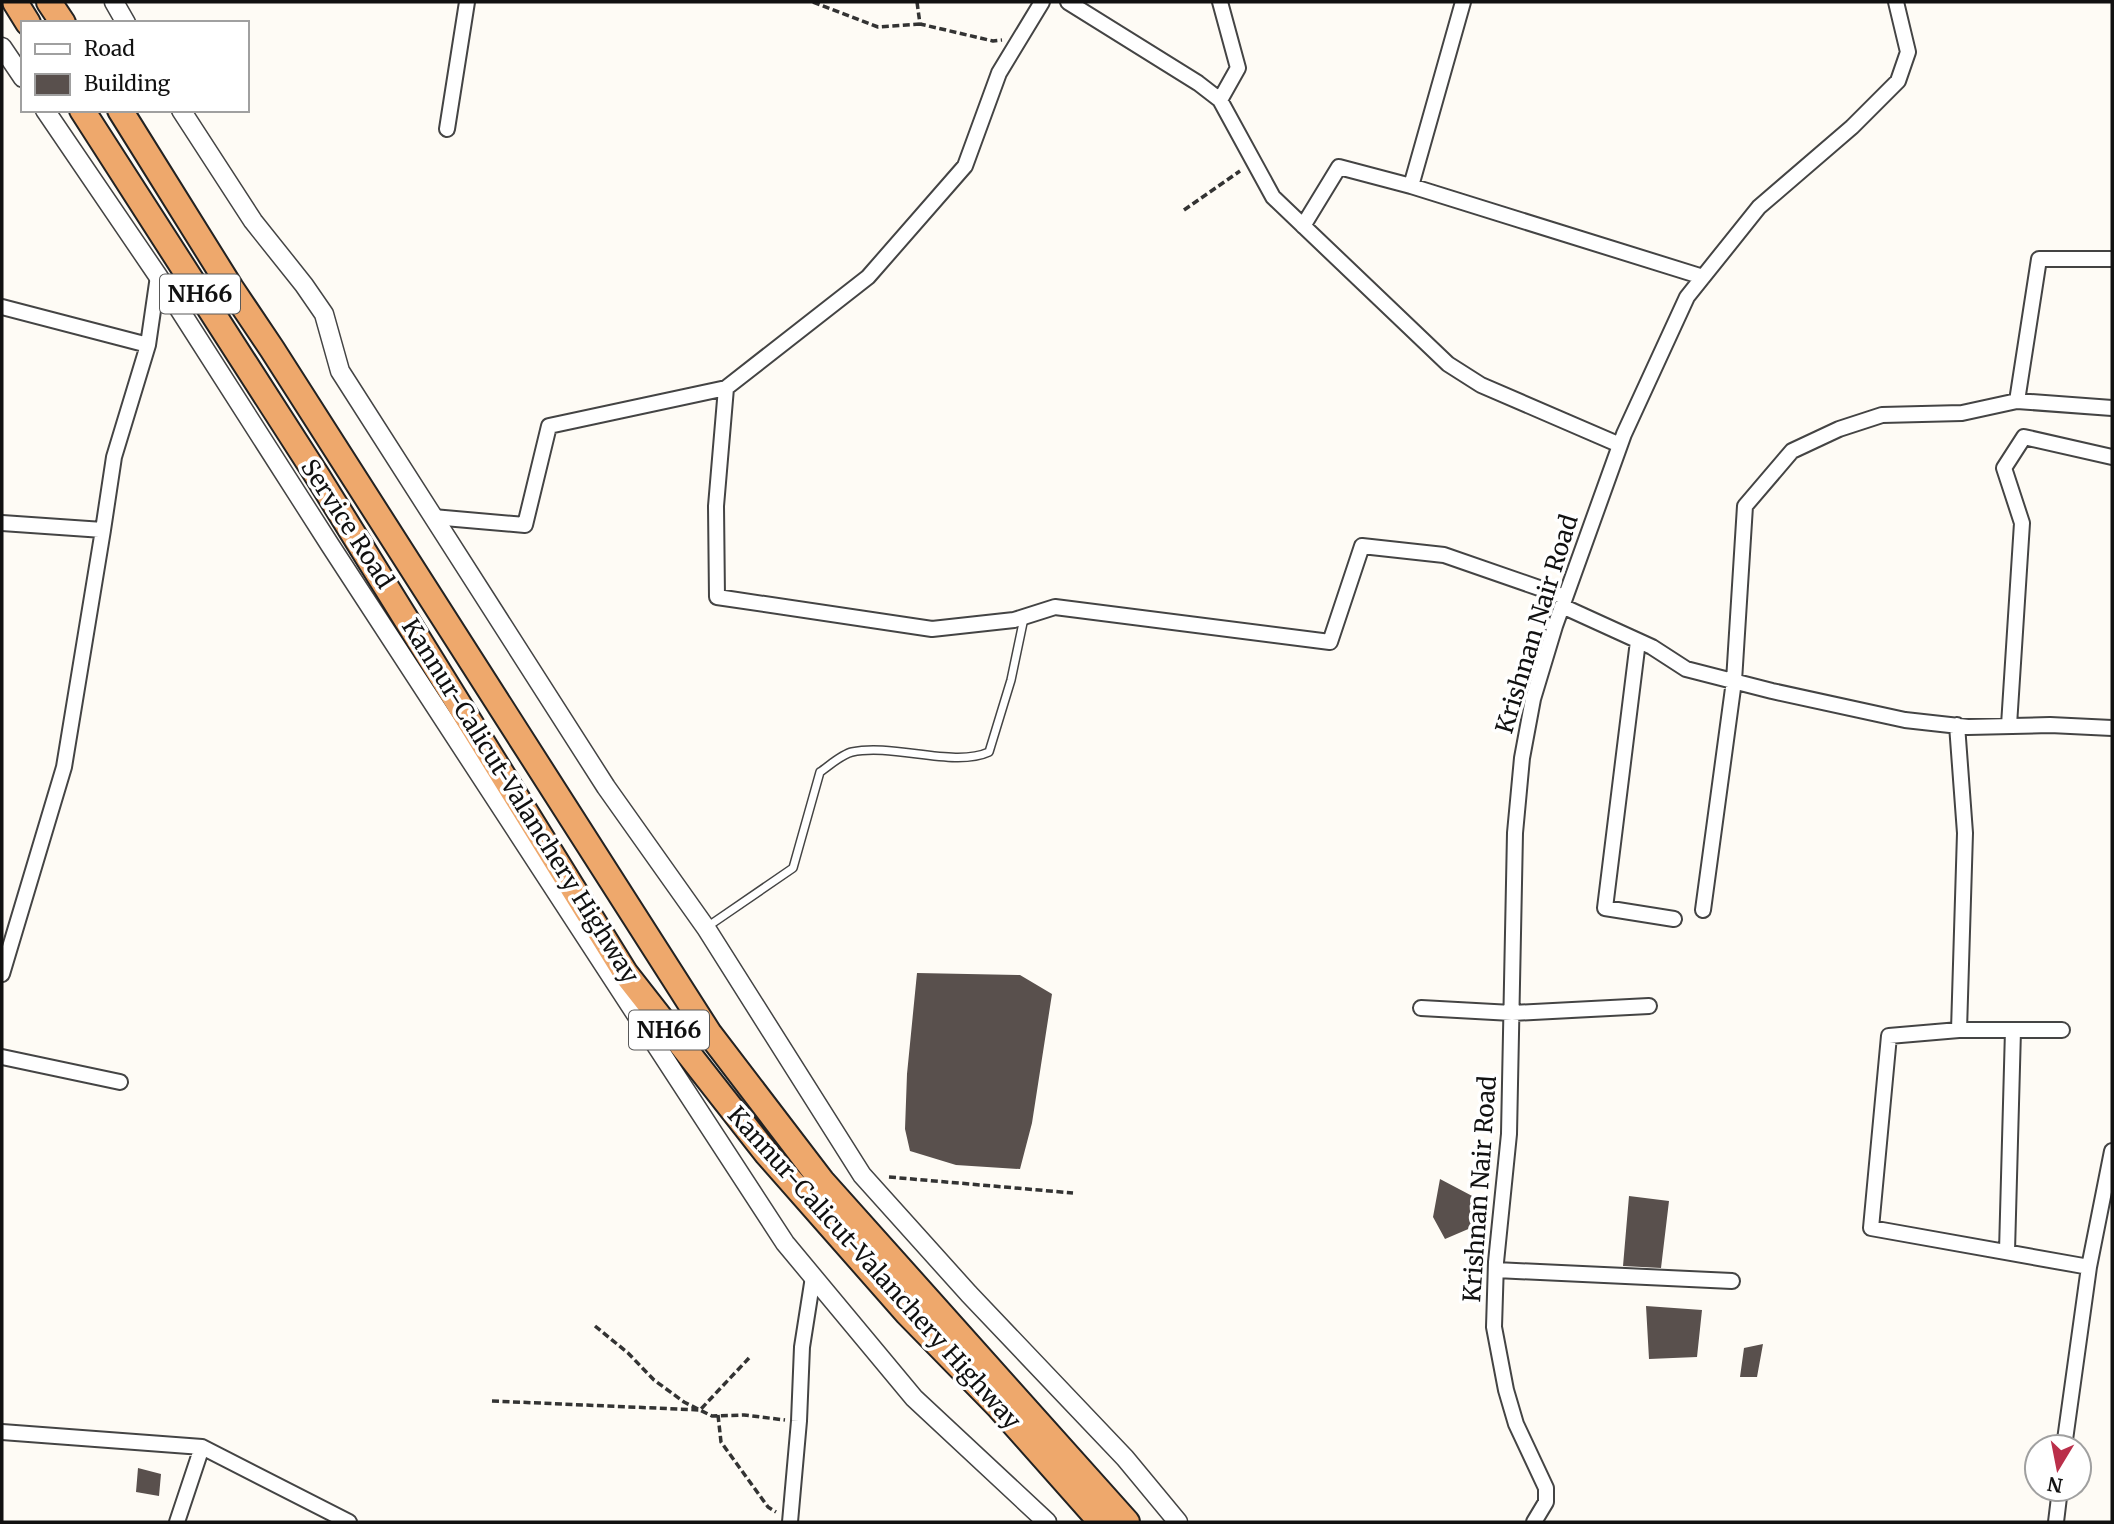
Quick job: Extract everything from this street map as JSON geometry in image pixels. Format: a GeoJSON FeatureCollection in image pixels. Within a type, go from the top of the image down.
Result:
{"type":"FeatureCollection","features":[{"type":"Feature","properties":{"kind":"highway"},"geometry":{"type":"LineString","coordinates":[[15,2],[27,21]]}},
{"type":"Feature","properties":{"kind":"highway"},"geometry":{"type":"LineString","coordinates":[[49,2],[62,21]]}},
{"type":"Feature","properties":{"kind":"highway","name":"Kannur-Calicut-Valanchery Highway"},"geometry":{"type":"LineString","coordinates":[[83,112],[318,477],[626,974],[767,1154],[907,1313],[998,1406],[1101,1522]]}},
{"type":"Feature","properties":{"kind":"highway","name":"NH66"},"geometry":{"type":"LineString","coordinates":[[121,112],[285,373],[709,1033],[822,1181],[1127,1522]]}},
{"type":"Feature","properties":{"kind":"street"},"geometry":{"type":"LineString","coordinates":[[114,2],[125,21]]}},
{"type":"Feature","properties":{"kind":"street"},"geometry":{"type":"LineString","coordinates":[[447,130],[467,2]]}},
{"type":"Feature","properties":{"kind":"street"},"geometry":{"type":"LineString","coordinates":[[433,517],[525,525],[549,426],[726,388],[868,277],[965,166],[999,73],[1042,2]]}},
{"type":"Feature","properties":{"kind":"street"},"geometry":{"type":"LineString","coordinates":[[1068,2],[1198,83],[1220,100],[1273,197],[1448,364],[1481,385],[1619,445]]}},
{"type":"Feature","properties":{"kind":"street"},"geometry":{"type":"LineString","coordinates":[[1220,2],[1238,68],[1220,100]]}},
{"type":"Feature","properties":{"kind":"street"},"geometry":{"type":"LineString","coordinates":[[1412,186],[1463,2]]}},
{"type":"Feature","properties":{"kind":"street","name":"Krishnan Nair Road"},"geometry":{"type":"LineString","coordinates":[[1534,1522],[1546,1502],[1546,1488],[1516,1424],[1506,1390],[1494,1327],[1496,1270],[1509,1134],[1515,833],[1522,758],[1533,699],[1619,445],[1687,297],[1759,207],[1853,127],[1898,81],[1908,52],[1896,2]]}},
{"type":"Feature","properties":{"kind":"street"},"geometry":{"type":"LineString","coordinates":[[2,47],[21,75]]}},
{"type":"Feature","properties":{"kind":"street","name":"Service Road"},"geometry":{"type":"LineString","coordinates":[[46,112],[158,276],[785,1243],[914,1398],[1047,1522]]}},
{"type":"Feature","properties":{"kind":"street"},"geometry":{"type":"LineString","coordinates":[[182,112],[253,221],[324,314],[340,371],[606,787],[706,928],[862,1175],[969,1294],[1125,1458],[1178,1522]]}},
{"type":"Feature","properties":{"kind":"street"},"geometry":{"type":"LineString","coordinates":[[1303,226],[1339,167],[1412,186],[1703,277]]}},
{"type":"Feature","properties":{"kind":"street"},"geometry":{"type":"LineString","coordinates":[[2017,401],[2039,259],[2112,259]]}},
{"type":"Feature","properties":{"kind":"street"},"geometry":{"type":"LineString","coordinates":[[2,974],[64,767],[114,457],[148,345],[158,276]]}},
{"type":"Feature","properties":{"kind":"street"},"geometry":{"type":"LineString","coordinates":[[2,307],[148,345]]}},
{"type":"Feature","properties":{"kind":"street"},"geometry":{"type":"LineString","coordinates":[[726,388],[716,506],[717,597],[932,629],[1014,621],[1055,607],[1330,642],[1362,546],[1444,555],[1564,602],[1652,647],[1686,669],[1734,681],[1905,720],[1957,725],[2112,728]]}},
{"type":"Feature","properties":{"kind":"street"},"geometry":{"type":"LineString","coordinates":[[1703,910],[1734,681],[1745,506],[1792,452],[1839,429],[1882,415],[1962,412],[2017,401],[2112,408]]}},
{"type":"Feature","properties":{"kind":"street"},"geometry":{"type":"LineString","coordinates":[[2009,725],[2022,523],[2004,468],[2024,437],[2112,457]]}},
{"type":"Feature","properties":{"kind":"street"},"geometry":{"type":"LineString","coordinates":[[2,523],[103,530]]}},
{"type":"Feature","properties":{"kind":"street"},"geometry":{"type":"LineString","coordinates":[[1638,641],[1605,908],[1675,919]]}},
{"type":"Feature","properties":{"kind":"street"},"geometry":{"type":"LineString","coordinates":[[1957,725],[1965,833],[1959,1030]]}},
{"type":"Feature","properties":{"kind":"street"},"geometry":{"type":"LineString","coordinates":[[1421,1008],[1512,1013],[1649,1006]]}},
{"type":"Feature","properties":{"kind":"street"},"geometry":{"type":"LineString","coordinates":[[2062,1030],[1959,1030],[1889,1036],[1871,1227],[2089,1267]]}},
{"type":"Feature","properties":{"kind":"street"},"geometry":{"type":"LineString","coordinates":[[2007,1251],[2013,1030]]}},
{"type":"Feature","properties":{"kind":"street"},"geometry":{"type":"LineString","coordinates":[[2,1057],[120,1082]]}},
{"type":"Feature","properties":{"kind":"street"},"geometry":{"type":"LineString","coordinates":[[2066,1433],[2089,1267],[2112,1151]]}},
{"type":"Feature","properties":{"kind":"street"},"geometry":{"type":"LineString","coordinates":[[1496,1270],[1732,1281]]}},
{"type":"Feature","properties":{"kind":"street"},"geometry":{"type":"LineString","coordinates":[[790,1522],[802,1347],[813,1277]]}},
{"type":"Feature","properties":{"kind":"street"},"geometry":{"type":"LineString","coordinates":[[2,1432],[202,1447],[349,1522]]}},
{"type":"Feature","properties":{"kind":"street"},"geometry":{"type":"LineString","coordinates":[[177,1522],[202,1447]]}},
{"type":"Feature","properties":{"kind":"street"},"geometry":{"type":"LineString","coordinates":[[2056,1522],[2058,1503]]}},
{"type":"Feature","properties":{"kind":"lane"},"geometry":{"type":"LineString","coordinates":[[706,928],[793,868],[820,772],[851,752],[896,751],[976,758],[989,752],[1011,680],[1024,617]]}},
{"type":"Feature","properties":{"kind":"path"},"geometry":{"type":"LineString","coordinates":[[813,2],[878,27],[920,24],[993,41],[1006,39]]}},
{"type":"Feature","properties":{"kind":"path"},"geometry":{"type":"LineString","coordinates":[[917,2],[920,24]]}},
{"type":"Feature","properties":{"kind":"path"},"geometry":{"type":"LineString","coordinates":[[1184,210],[1253,162]]}},
{"type":"Feature","properties":{"kind":"path"},"geometry":{"type":"LineString","coordinates":[[862,1175],[1073,1193]]}},
{"type":"Feature","properties":{"kind":"path"},"geometry":{"type":"LineString","coordinates":[[595,1326],[628,1353],[654,1380],[684,1402],[712,1416],[744,1415],[799,1421]]}},
{"type":"Feature","properties":{"kind":"path"},"geometry":{"type":"LineString","coordinates":[[492,1401],[700,1410],[749,1359]]}},
{"type":"Feature","properties":{"kind":"path"},"geometry":{"type":"LineString","coordinates":[[718,1415],[721,1442],[768,1507],[790,1522]]}},
{"type":"Feature","properties":{"kind":"building"},"geometry":{"type":"Polygon","coordinates":[[[917,973],[1020,975],[1052,994],[1032,1123],[1020,1169],[956,1165],[910,1151],[905,1129],[907,1074],[917,973]]]}},
{"type":"Feature","properties":{"kind":"building"},"geometry":{"type":"Polygon","coordinates":[[[1440,1179],[1476,1198],[1473,1227],[1445,1239],[1433,1217],[1440,1179]]]}},
{"type":"Feature","properties":{"kind":"building"},"geometry":{"type":"Polygon","coordinates":[[[1629,1196],[1669,1201],[1661,1268],[1623,1266],[1629,1196]]]}},
{"type":"Feature","properties":{"kind":"building"},"geometry":{"type":"Polygon","coordinates":[[[1646,1306],[1702,1310],[1697,1357],[1649,1359],[1646,1306]]]}},
{"type":"Feature","properties":{"kind":"building"},"geometry":{"type":"Polygon","coordinates":[[[1763,1344],[1757,1377],[1740,1377],[1744,1348],[1763,1344]]]}},
{"type":"Feature","properties":{"kind":"building"},"geometry":{"type":"Polygon","coordinates":[[[138,1468],[161,1474],[159,1496],[136,1492],[138,1468]]]}}]}
